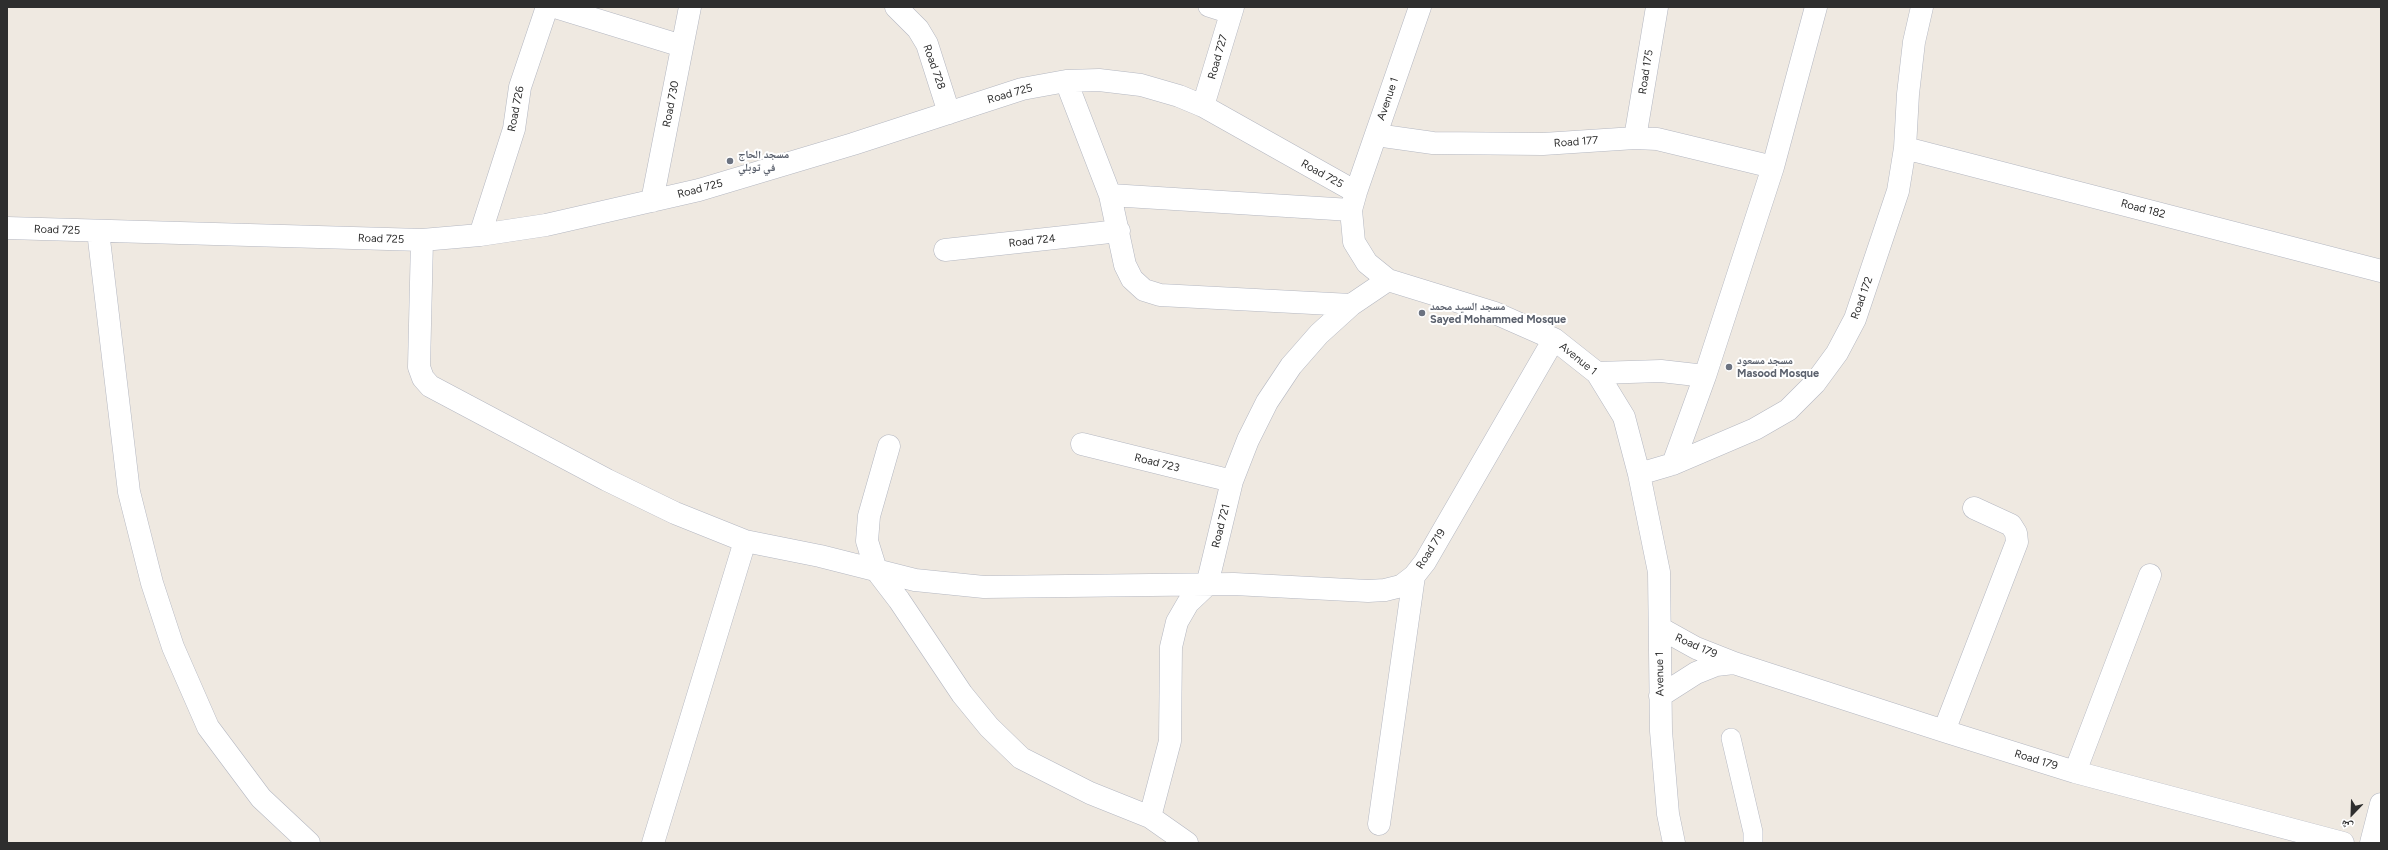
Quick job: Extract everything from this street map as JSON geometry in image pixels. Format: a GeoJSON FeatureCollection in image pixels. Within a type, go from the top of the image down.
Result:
{"type":"FeatureCollection","features":[{"type":"Feature","properties":{"kind":"street","name":"Road 726"},"geometry":{"type":"LineString","coordinates":[[480,235],[514,129],[520,87],[547,7]]}},
{"type":"Feature","properties":{"kind":"street"},"geometry":{"type":"LineString","coordinates":[[555,7],[682,46]]}},
{"type":"Feature","properties":{"kind":"street","name":"Road 730"},"geometry":{"type":"LineString","coordinates":[[652,201],[690,7]]}},
{"type":"Feature","properties":{"kind":"street","name":"Road 728"},"geometry":{"type":"LineString","coordinates":[[896,7],[918,29],[928,44],[949,113]]}},
{"type":"Feature","properties":{"kind":"street","name":"Avenue 1"},"geometry":{"type":"LineString","coordinates":[[1420,7],[1354,201],[1354,242],[1367,263],[1388,280],[1495,313],[1554,340],[1597,374],[1624,416],[1639,474],[1659,572],[1660,696],[1668,814],[1674,843]]}},
{"type":"Feature","properties":{"kind":"street","name":"Road 175"},"geometry":{"type":"LineString","coordinates":[[1635,138],[1657,7]]}},
{"type":"Feature","properties":{"kind":"street"},"geometry":{"type":"LineString","coordinates":[[1673,464],[1705,376],[1773,167],[1802,65],[1816,7]]}},
{"type":"Feature","properties":{"kind":"street","name":"Road 172"},"geometry":{"type":"LineString","coordinates":[[1639,474],[1673,464],[1755,429],[1788,410],[1815,383],[1837,353],[1855,319],[1898,191],[1905,148],[1908,94],[1914,42],[1922,7]]}},
{"type":"Feature","properties":{"kind":"street","name":"Road 727"},"geometry":{"type":"LineString","coordinates":[[1203,106],[1232,11]]}},
{"type":"Feature","properties":{"kind":"street","name":"Road 725"},"geometry":{"type":"LineString","coordinates":[[7,228],[422,240],[480,235],[546,225],[699,190],[1022,89],[1066,81],[1099,80],[1141,85],[1179,96],[1203,106],[1354,201]]}},
{"type":"Feature","properties":{"kind":"street"},"geometry":{"type":"LineString","coordinates":[[1066,81],[1110,195],[1119,231],[1125,265],[1132,279],[1144,290],[1160,295],[1351,304]]}},
{"type":"Feature","properties":{"kind":"street","name":"Road 177"},"geometry":{"type":"LineString","coordinates":[[1376,135],[1433,143],[1488,144],[1543,144],[1635,138],[1657,139],[1679,143],[1773,167]]}},
{"type":"Feature","properties":{"kind":"street","name":"Road 182"},"geometry":{"type":"LineString","coordinates":[[1905,148],[2381,271]]}},
{"type":"Feature","properties":{"kind":"street"},"geometry":{"type":"LineString","coordinates":[[1110,195],[1354,201]]}},
{"type":"Feature","properties":{"kind":"street"},"geometry":{"type":"LineString","coordinates":[[98,231],[129,492],[152,583],[173,647],[208,727],[261,798],[309,843]]}},
{"type":"Feature","properties":{"kind":"street","name":"Road 724"},"geometry":{"type":"LineString","coordinates":[[945,250],[1119,231]]}},
{"type":"Feature","properties":{"kind":"street","name":"Road 719"},"geometry":{"type":"LineString","coordinates":[[422,240],[419,367],[423,378],[430,386],[607,480],[675,513],[745,541],[820,556],[915,580],[984,587],[1258,584],[1385,590],[1401,586],[1414,576],[1425,562],[1554,340]]}},
{"type":"Feature","properties":{"kind":"street","name":"Road 721"},"geometry":{"type":"LineString","coordinates":[[1207,585],[1232,481],[1248,440],[1267,402],[1291,366],[1319,334],[1351,304],[1388,280]]}},
{"type":"Feature","properties":{"kind":"street"},"geometry":{"type":"LineString","coordinates":[[1597,374],[1661,371],[1705,376]]}},
{"type":"Feature","properties":{"kind":"street","name":"Road 723"},"geometry":{"type":"LineString","coordinates":[[1082,444],[1232,481]]}},
{"type":"Feature","properties":{"kind":"street"},"geometry":{"type":"LineString","coordinates":[[889,446],[868,516],[867,541],[876,570],[899,600],[962,694],[989,727],[1022,758],[1090,793],[1150,817],[1187,843]]}},
{"type":"Feature","properties":{"kind":"street"},"geometry":{"type":"LineString","coordinates":[[1944,731],[2017,542],[2016,533],[2011,525],[1974,508]]}},
{"type":"Feature","properties":{"kind":"street"},"geometry":{"type":"LineString","coordinates":[[654,843],[745,541]]}},
{"type":"Feature","properties":{"kind":"street"},"geometry":{"type":"LineString","coordinates":[[2075,772],[2150,575]]}},
{"type":"Feature","properties":{"kind":"street"},"geometry":{"type":"LineString","coordinates":[[1379,824],[1414,576]]}},
{"type":"Feature","properties":{"kind":"street"},"geometry":{"type":"LineString","coordinates":[[1150,817],[1170,741],[1171,646],[1177,622],[1188,603],[1207,585]]}},
{"type":"Feature","properties":{"kind":"street","name":"Road 179"},"geometry":{"type":"LineString","coordinates":[[1660,628],[1696,648],[1734,662],[1944,731],[2075,772],[2343,843]]}},
{"type":"Feature","properties":{"kind":"street","name":"Road 179"},"geometry":{"type":"LineString","coordinates":[[1660,696],[1696,673],[1716,665],[1734,662]]}},
{"type":"Feature","properties":{"kind":"street"},"geometry":{"type":"LineString","coordinates":[[2371,843],[2381,804]]}},
{"type":"Feature","properties":{"kind":"lane"},"geometry":{"type":"LineString","coordinates":[[1208,7],[1232,11]]}},
{"type":"Feature","properties":{"kind":"lane"},"geometry":{"type":"LineString","coordinates":[[1731,738],[1753,832],[1753,843]]}},
{"type":"Feature","properties":{"kind":"place","name":"مسجد الحاج في توبلي"},"geometry":{"type":"Point","coordinates":[730,161]}},
{"type":"Feature","properties":{"kind":"place","name":"مسجد السيد محمد Sayed Mohammed Mosque"},"geometry":{"type":"Point","coordinates":[1422,313]}},
{"type":"Feature","properties":{"kind":"place","name":"مسجد مسعود Masood Mosque"},"geometry":{"type":"Point","coordinates":[1729,367]}}]}
